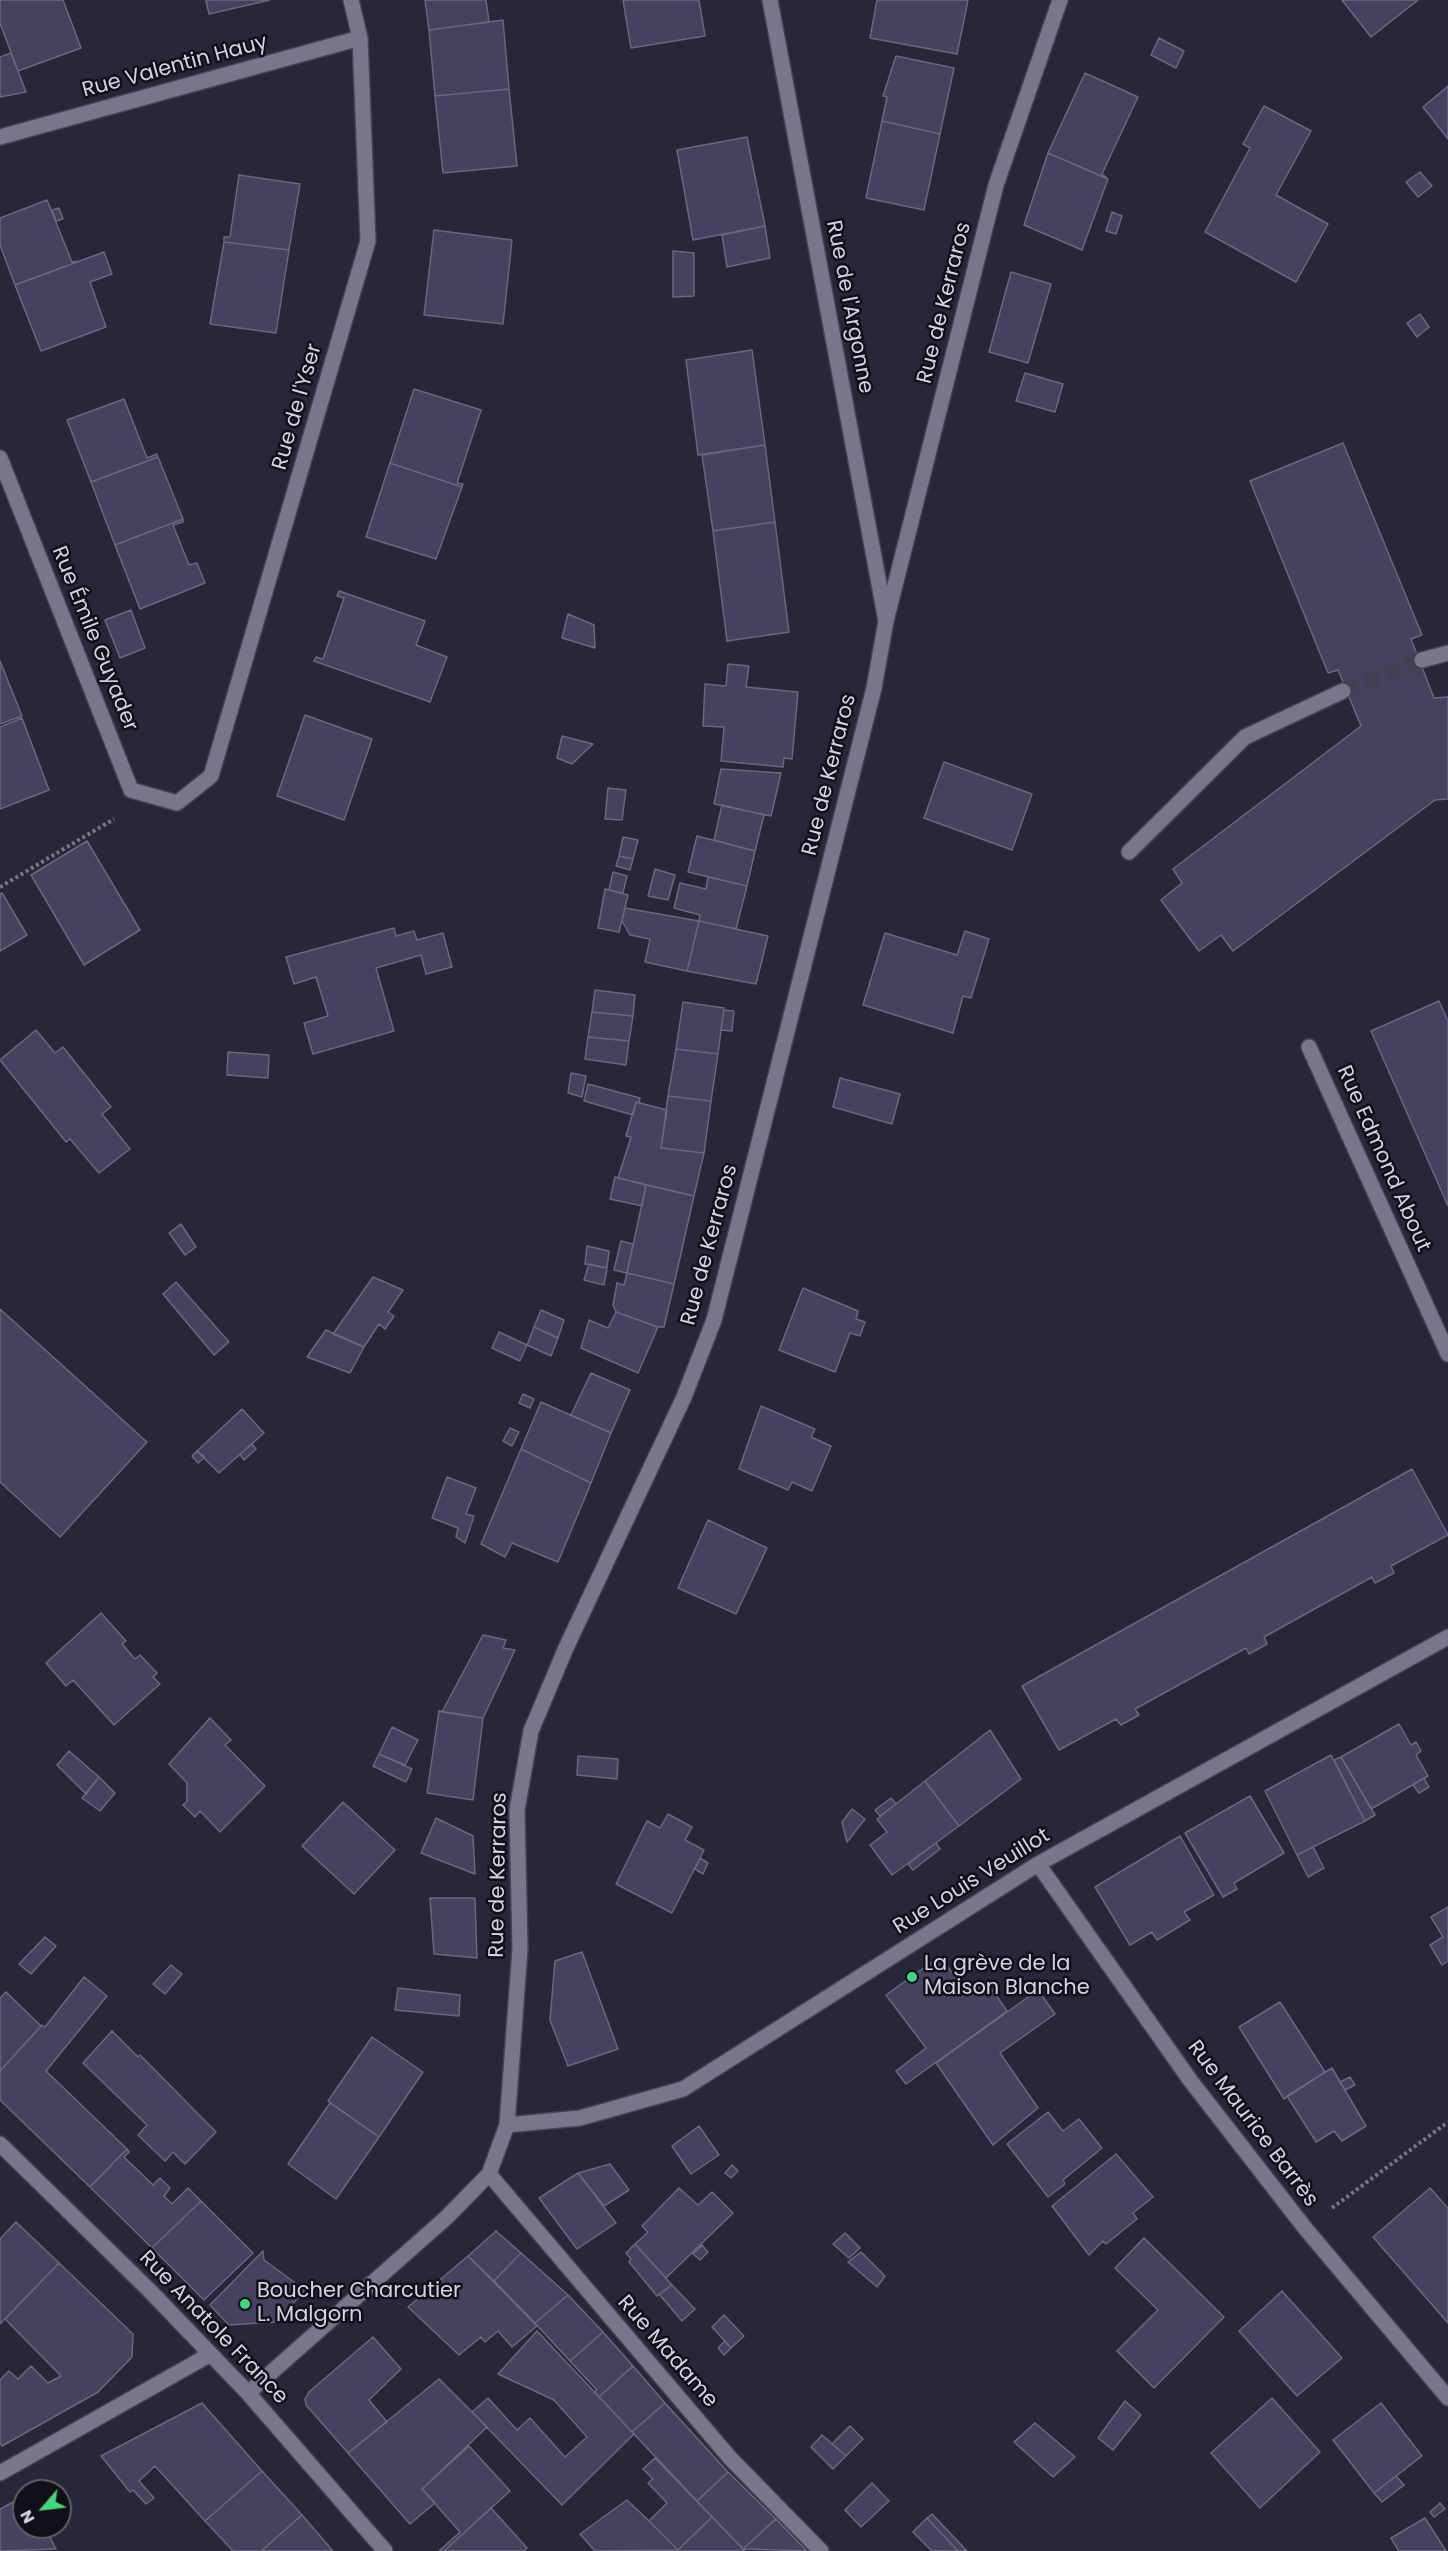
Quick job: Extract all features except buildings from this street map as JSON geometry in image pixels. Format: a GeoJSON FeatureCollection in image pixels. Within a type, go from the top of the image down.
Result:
{"type":"FeatureCollection","features":[{"type":"Feature","properties":{"kind":"street","name":"Rue de l'Yser"},"geometry":{"type":"LineString","coordinates":[[177,803],[211,776],[368,242],[360,38],[351,0]]}},
{"type":"Feature","properties":{"kind":"street","name":"Rue de l'Argonne"},"geometry":{"type":"LineString","coordinates":[[770,0],[886,621]]}},
{"type":"Feature","properties":{"kind":"street","name":"Rue de Kerraros"},"geometry":{"type":"LineString","coordinates":[[248,2393],[447,2217],[489,2174],[507,2125],[520,1949],[517,1810],[531,1731],[565,1650],[684,1397],[714,1320],[874,688],[886,621],[996,185],[1060,0]]}},
{"type":"Feature","properties":{"kind":"street","name":"Rue Valentin Hauy"},"geometry":{"type":"LineString","coordinates":[[0,136],[360,38]]}},
{"type":"Feature","properties":{"kind":"street","name":"Rue Émile Guyader"},"geometry":{"type":"LineString","coordinates":[[0,458],[131,790],[177,803]]}},
{"type":"Feature","properties":{"kind":"street"},"geometry":{"type":"LineString","coordinates":[[1422,660],[1448,653]]}},
{"type":"Feature","properties":{"kind":"street"},"geometry":{"type":"LineString","coordinates":[[1130,852],[1245,737],[1343,691]]}},
{"type":"Feature","properties":{"kind":"street","name":"Rue Edmond About"},"geometry":{"type":"LineString","coordinates":[[1309,1047],[1448,1354]]}},
{"type":"Feature","properties":{"kind":"street","name":"Rue Louis Veuillot"},"geometry":{"type":"LineString","coordinates":[[507,2125],[580,2118],[682,2089],[1038,1864],[1445,1644]]}},
{"type":"Feature","properties":{"kind":"street","name":"Rue Maurice Barrès"},"geometry":{"type":"LineString","coordinates":[[1038,1864],[1190,2080],[1305,2229],[1448,2398]]}},
{"type":"Feature","properties":{"kind":"street","name":"Rue Anatole France"},"geometry":{"type":"LineString","coordinates":[[0,2144],[150,2291],[248,2393],[385,2551]]}},
{"type":"Feature","properties":{"kind":"street","name":"Rue Madame"},"geometry":{"type":"LineString","coordinates":[[489,2174],[730,2458],[821,2551]]}},
{"type":"Feature","properties":{"kind":"street"},"geometry":{"type":"LineString","coordinates":[[0,2474],[209,2355]]}},
{"type":"Feature","properties":{"kind":"path"},"geometry":{"type":"LineString","coordinates":[[0,887],[117,817],[162,799]]}},
{"type":"Feature","properties":{"kind":"path"},"geometry":{"type":"LineString","coordinates":[[1305,2229],[1448,2122]]}},
{"type":"Feature","properties":{"kind":"tunnel"},"geometry":{"type":"LineString","coordinates":[[1343,691],[1422,660]]}},
{"type":"Feature","properties":{"kind":"place","name":"La grève de la Maison Blanche"},"geometry":{"type":"Point","coordinates":[912,1977]}},
{"type":"Feature","properties":{"kind":"place","name":"Boucher Charcutier L. Malgorn"},"geometry":{"type":"Point","coordinates":[245,2304]}}]}
